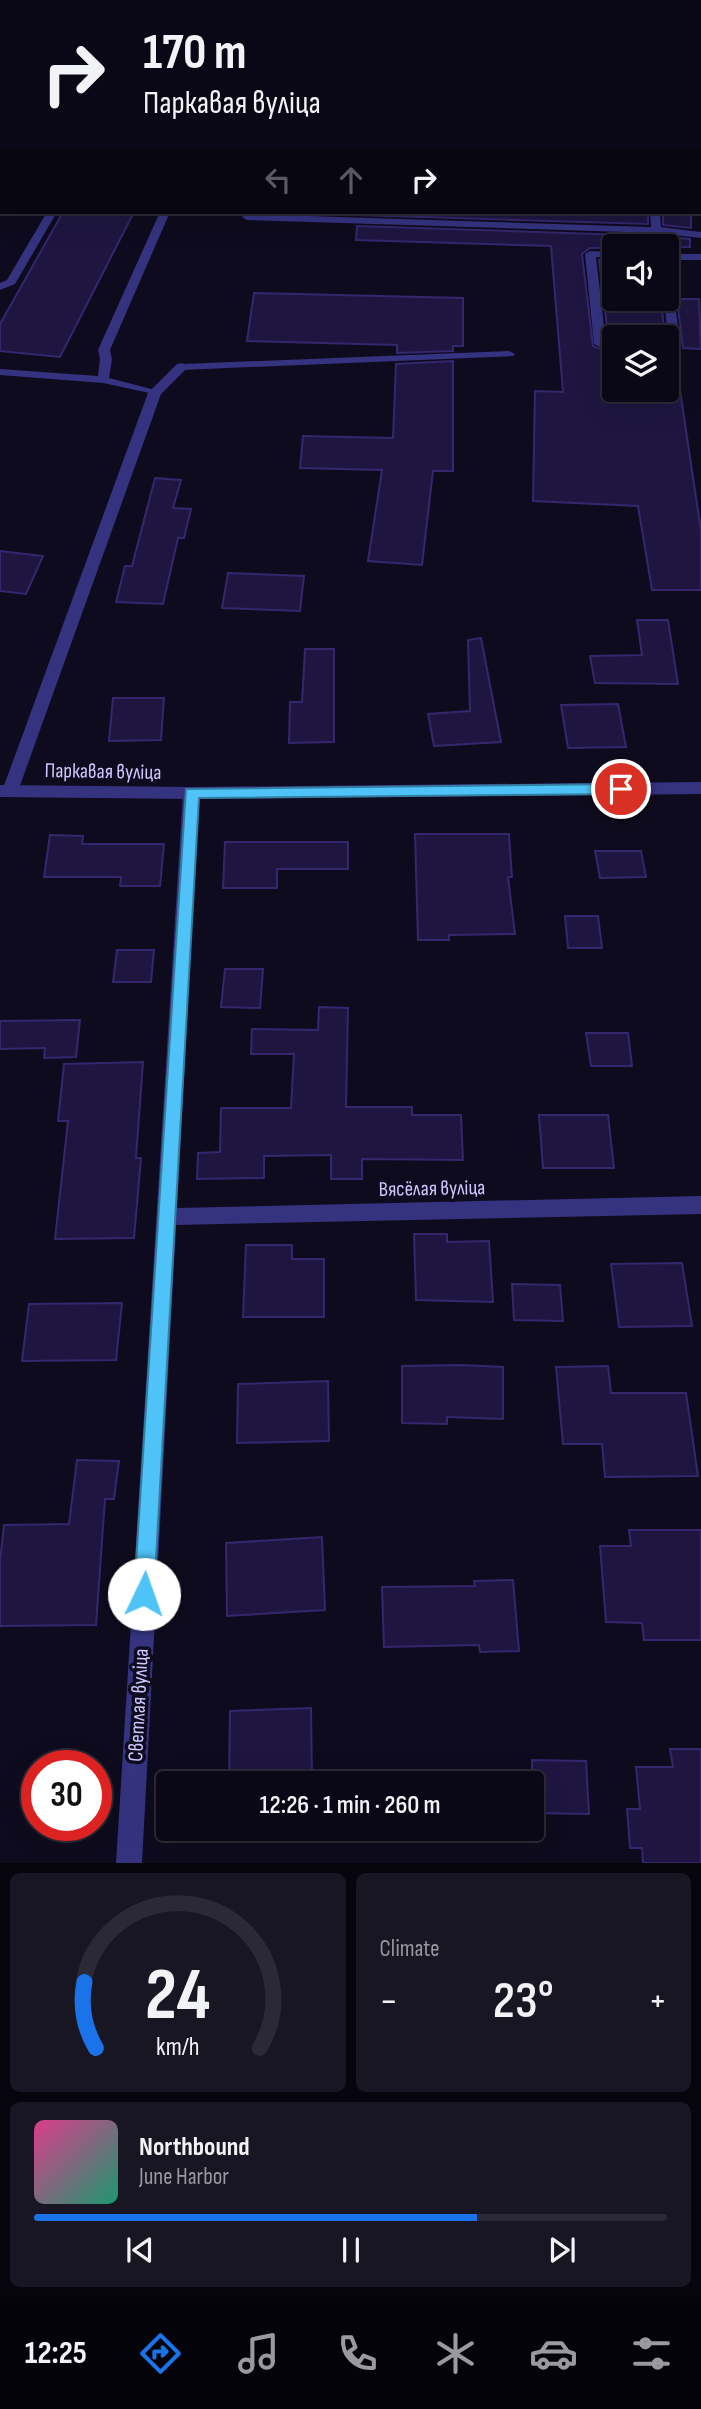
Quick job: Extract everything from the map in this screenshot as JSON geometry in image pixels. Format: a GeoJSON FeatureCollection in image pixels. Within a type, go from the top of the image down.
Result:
{"type":"FeatureCollection","features":[{"type":"Feature","properties":{"kind":"street","name":"Паркавая вуліца"},"geometry":{"type":"LineString","coordinates":[[182,367],[155,393],[5,791],[191,793],[701,788]]}},
{"type":"Feature","properties":{"kind":"street","name":"Светлая вуліца"},"geometry":{"type":"LineString","coordinates":[[129,1863],[191,793]]}},
{"type":"Feature","properties":{"kind":"street","name":"Вясёлая вуліца"},"geometry":{"type":"LineString","coordinates":[[165,1217],[701,1205]]}},
{"type":"Feature","properties":{"kind":"lane"},"geometry":{"type":"LineString","coordinates":[[0,286],[11,282],[51,214]]}},
{"type":"Feature","properties":{"kind":"lane"},"geometry":{"type":"LineString","coordinates":[[103,380],[106,359],[104,350],[164,214]]}},
{"type":"Feature","properties":{"kind":"lane"},"geometry":{"type":"LineString","coordinates":[[655,214],[656,230]]}},
{"type":"Feature","properties":{"kind":"lane"},"geometry":{"type":"LineString","coordinates":[[247,217],[656,230],[701,235]]}},
{"type":"Feature","properties":{"kind":"lane"},"geometry":{"type":"LineString","coordinates":[[600,344],[590,254],[602,254]]}},
{"type":"Feature","properties":{"kind":"lane"},"geometry":{"type":"LineString","coordinates":[[679,257],[701,257]]}},
{"type":"Feature","properties":{"kind":"lane"},"geometry":{"type":"LineString","coordinates":[[182,367],[509,354]]}},
{"type":"Feature","properties":{"kind":"lane"},"geometry":{"type":"LineString","coordinates":[[0,372],[103,380],[155,393]]}},
{"type":"Feature","properties":{"kind":"building"},"geometry":{"type":"Polygon","coordinates":[[[62,214],[133,214],[60,357],[0,351],[0,324],[62,214]]]}},
{"type":"Feature","properties":{"kind":"building"},"geometry":{"type":"Polygon","coordinates":[[[648,214],[648,224],[357,215],[648,214]]]}},
{"type":"Feature","properties":{"kind":"building"},"geometry":{"type":"Polygon","coordinates":[[[663,214],[691,214],[691,228],[663,225],[663,214]]]}},
{"type":"Feature","properties":{"kind":"building"},"geometry":{"type":"Polygon","coordinates":[[[357,226],[602,234],[602,248],[590,248],[582,254],[593,346],[602,348],[602,402],[679,402],[680,390],[701,531],[701,590],[652,590],[638,506],[533,501],[535,391],[563,392],[551,246],[356,240],[357,226]]]}},
{"type":"Feature","properties":{"kind":"building"},"geometry":{"type":"Polygon","coordinates":[[[679,238],[690,239],[690,247],[679,247],[679,238]]]}},
{"type":"Feature","properties":{"kind":"building"},"geometry":{"type":"Polygon","coordinates":[[[599,260],[602,260],[602,285],[599,260]]]}},
{"type":"Feature","properties":{"kind":"building"},"geometry":{"type":"Polygon","coordinates":[[[254,293],[463,298],[463,346],[453,346],[453,351],[397,353],[397,345],[247,341],[254,293]]]}},
{"type":"Feature","properties":{"kind":"building"},"geometry":{"type":"Polygon","coordinates":[[[679,299],[699,299],[701,349],[683,348],[679,299]]]}},
{"type":"Feature","properties":{"kind":"building"},"geometry":{"type":"Polygon","coordinates":[[[605,311],[662,311],[664,325],[607,325],[605,311]]]}},
{"type":"Feature","properties":{"kind":"building"},"geometry":{"type":"Polygon","coordinates":[[[453,361],[453,471],[433,471],[422,565],[368,561],[382,470],[300,468],[303,436],[393,438],[396,364],[453,361]]]}},
{"type":"Feature","properties":{"kind":"building"},"geometry":{"type":"Polygon","coordinates":[[[155,478],[181,480],[173,508],[191,509],[184,538],[178,538],[163,604],[116,602],[125,566],[132,566],[155,478]]]}},
{"type":"Feature","properties":{"kind":"building"},"geometry":{"type":"Polygon","coordinates":[[[0,551],[43,556],[26,594],[0,591],[0,551]]]}},
{"type":"Feature","properties":{"kind":"building"},"geometry":{"type":"Polygon","coordinates":[[[228,573],[304,576],[300,611],[222,608],[228,573]]]}},
{"type":"Feature","properties":{"kind":"building"},"geometry":{"type":"Polygon","coordinates":[[[637,620],[668,620],[678,684],[595,683],[590,656],[642,655],[637,620]]]}},
{"type":"Feature","properties":{"kind":"building"},"geometry":{"type":"Polygon","coordinates":[[[481,638],[501,742],[434,746],[428,714],[470,711],[468,640],[481,638]]]}},
{"type":"Feature","properties":{"kind":"building"},"geometry":{"type":"Polygon","coordinates":[[[305,649],[334,649],[334,742],[289,743],[290,702],[302,702],[305,649]]]}},
{"type":"Feature","properties":{"kind":"building"},"geometry":{"type":"Polygon","coordinates":[[[113,698],[164,698],[161,740],[109,741],[113,698]]]}},
{"type":"Feature","properties":{"kind":"building"},"geometry":{"type":"Polygon","coordinates":[[[618,704],[626,747],[568,748],[561,705],[618,704]]]}},
{"type":"Feature","properties":{"kind":"building"},"geometry":{"type":"Polygon","coordinates":[[[415,834],[509,834],[512,877],[508,877],[515,934],[449,935],[449,940],[418,940],[415,834]]]}},
{"type":"Feature","properties":{"kind":"building"},"geometry":{"type":"Polygon","coordinates":[[[50,835],[83,836],[82,844],[164,844],[160,886],[120,886],[121,877],[44,877],[50,835]]]}},
{"type":"Feature","properties":{"kind":"building"},"geometry":{"type":"Polygon","coordinates":[[[225,842],[348,842],[348,869],[277,869],[277,888],[223,888],[225,842]]]}},
{"type":"Feature","properties":{"kind":"building"},"geometry":{"type":"Polygon","coordinates":[[[595,851],[641,851],[646,877],[600,878],[595,851]]]}},
{"type":"Feature","properties":{"kind":"building"},"geometry":{"type":"Polygon","coordinates":[[[565,916],[598,916],[602,948],[568,948],[565,916]]]}},
{"type":"Feature","properties":{"kind":"building"},"geometry":{"type":"Polygon","coordinates":[[[117,950],[154,950],[151,982],[113,982],[117,950]]]}},
{"type":"Feature","properties":{"kind":"building"},"geometry":{"type":"Polygon","coordinates":[[[225,969],[263,969],[260,1008],[221,1007],[225,969]]]}},
{"type":"Feature","properties":{"kind":"building"},"geometry":{"type":"Polygon","coordinates":[[[319,1007],[348,1008],[346,1107],[412,1107],[412,1115],[461,1115],[463,1160],[362,1159],[362,1179],[331,1179],[331,1155],[264,1156],[264,1178],[197,1179],[198,1153],[220,1152],[221,1108],[291,1108],[294,1054],[251,1054],[252,1029],[318,1030],[319,1007]]]}},
{"type":"Feature","properties":{"kind":"building"},"geometry":{"type":"Polygon","coordinates":[[[80,1020],[76,1057],[44,1058],[45,1048],[0,1049],[0,1021],[80,1020]]]}},
{"type":"Feature","properties":{"kind":"building"},"geometry":{"type":"Polygon","coordinates":[[[586,1033],[628,1033],[632,1066],[591,1066],[586,1033]]]}},
{"type":"Feature","properties":{"kind":"building"},"geometry":{"type":"Polygon","coordinates":[[[143,1062],[136,1158],[141,1158],[134,1238],[55,1239],[68,1121],[58,1121],[64,1064],[143,1062]]]}},
{"type":"Feature","properties":{"kind":"building"},"geometry":{"type":"Polygon","coordinates":[[[539,1115],[608,1115],[614,1168],[543,1168],[539,1115]]]}},
{"type":"Feature","properties":{"kind":"building"},"geometry":{"type":"Polygon","coordinates":[[[414,1234],[447,1234],[447,1242],[489,1241],[493,1302],[416,1300],[414,1234]]]}},
{"type":"Feature","properties":{"kind":"building"},"geometry":{"type":"Polygon","coordinates":[[[246,1245],[292,1245],[292,1259],[324,1259],[324,1317],[243,1317],[246,1245]]]}},
{"type":"Feature","properties":{"kind":"building"},"geometry":{"type":"Polygon","coordinates":[[[682,1263],[692,1326],[619,1327],[611,1264],[682,1263]]]}},
{"type":"Feature","properties":{"kind":"building"},"geometry":{"type":"Polygon","coordinates":[[[512,1284],[560,1285],[563,1321],[514,1320],[512,1284]]]}},
{"type":"Feature","properties":{"kind":"building"},"geometry":{"type":"Polygon","coordinates":[[[122,1303],[116,1360],[22,1361],[29,1304],[122,1303]]]}},
{"type":"Feature","properties":{"kind":"building"},"geometry":{"type":"Polygon","coordinates":[[[402,1366],[503,1367],[503,1419],[447,1417],[447,1424],[402,1423],[402,1366]]]}},
{"type":"Feature","properties":{"kind":"building"},"geometry":{"type":"Polygon","coordinates":[[[608,1366],[611,1393],[686,1393],[698,1476],[605,1477],[602,1444],[563,1444],[556,1367],[608,1366]]]}},
{"type":"Feature","properties":{"kind":"building"},"geometry":{"type":"Polygon","coordinates":[[[328,1381],[329,1441],[237,1443],[238,1384],[328,1381]]]}},
{"type":"Feature","properties":{"kind":"building"},"geometry":{"type":"Polygon","coordinates":[[[77,1460],[119,1461],[114,1499],[105,1499],[96,1625],[0,1626],[0,1561],[4,1525],[69,1524],[77,1460]]]}},
{"type":"Feature","properties":{"kind":"building"},"geometry":{"type":"Polygon","coordinates":[[[629,1530],[701,1530],[701,1640],[644,1640],[642,1623],[606,1622],[600,1546],[631,1546],[629,1530]]]}},
{"type":"Feature","properties":{"kind":"building"},"geometry":{"type":"Polygon","coordinates":[[[322,1537],[325,1610],[227,1616],[226,1543],[322,1537]]]}},
{"type":"Feature","properties":{"kind":"building"},"geometry":{"type":"Polygon","coordinates":[[[513,1580],[519,1651],[480,1652],[479,1645],[384,1647],[382,1587],[475,1586],[474,1581],[513,1580]]]}},
{"type":"Feature","properties":{"kind":"building"},"geometry":{"type":"Polygon","coordinates":[[[311,1708],[312,1771],[229,1771],[230,1711],[311,1708]]]}},
{"type":"Feature","properties":{"kind":"building"},"geometry":{"type":"Polygon","coordinates":[[[670,1749],[701,1749],[701,1863],[643,1863],[642,1848],[630,1848],[627,1809],[640,1809],[636,1767],[673,1767],[670,1749]]]}},
{"type":"Feature","properties":{"kind":"building"},"geometry":{"type":"Polygon","coordinates":[[[532,1760],[586,1761],[589,1814],[544,1813],[544,1771],[532,1771],[532,1760]]]}},
{"type":"Feature","properties":{"kind":"route"},"geometry":{"type":"LineString","coordinates":[[144,1594],[191,793],[621,789]]}}]}
